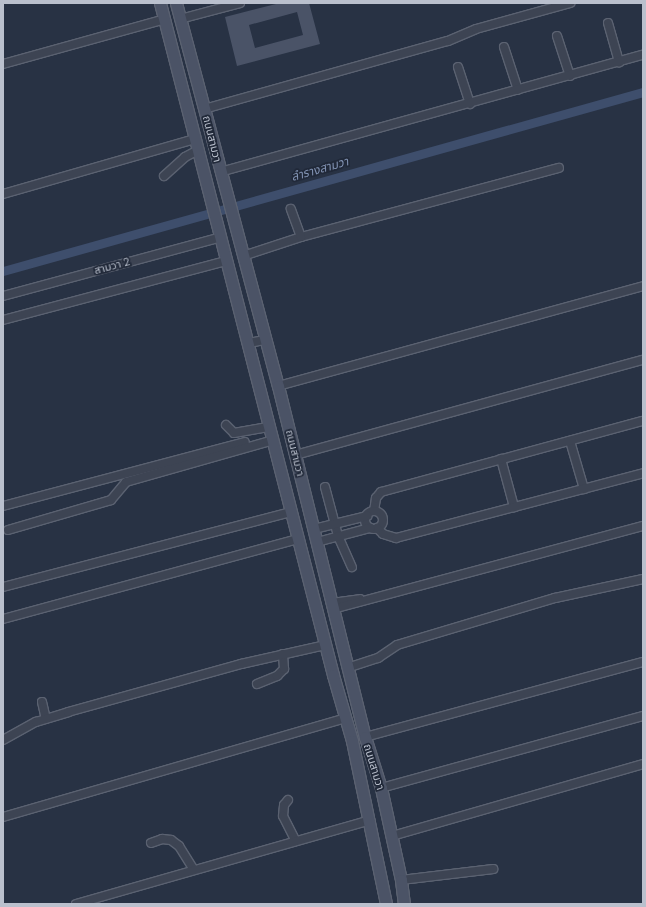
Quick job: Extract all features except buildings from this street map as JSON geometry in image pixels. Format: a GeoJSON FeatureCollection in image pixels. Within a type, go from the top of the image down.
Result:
{"type":"FeatureCollection","features":[{"type":"Feature","properties":{"kind":"street","name":"ถนนสามวา"},"geometry":{"type":"LineString","coordinates":[[160,3],[210,199],[218,221],[325,645],[346,718],[370,820],[386,904]]}},
{"type":"Feature","properties":{"kind":"street","name":"ถนนสามวา"},"geometry":{"type":"LineString","coordinates":[[176,3],[225,191],[233,216],[264,340],[278,386],[365,737],[381,788],[402,880],[404,904]]}},
{"type":"Feature","properties":{"kind":"street"},"geometry":{"type":"LineString","coordinates":[[180,19],[240,3]]}},
{"type":"Feature","properties":{"kind":"street"},"geometry":{"type":"LineString","coordinates":[[204,109],[448,41],[476,29],[570,3]]}},
{"type":"Feature","properties":{"kind":"street"},"geometry":{"type":"LineString","coordinates":[[3,64],[164,19]]}},
{"type":"Feature","properties":{"kind":"street"},"geometry":{"type":"LineString","coordinates":[[608,23],[619,62]]}},
{"type":"Feature","properties":{"kind":"street"},"geometry":{"type":"LineString","coordinates":[[557,36],[570,76]]}},
{"type":"Feature","properties":{"kind":"street"},"geometry":{"type":"LineString","coordinates":[[504,47],[518,90]]}},
{"type":"Feature","properties":{"kind":"street"},"geometry":{"type":"LineString","coordinates":[[220,172],[643,56]]}},
{"type":"Feature","properties":{"kind":"street"},"geometry":{"type":"LineString","coordinates":[[458,68],[470,104]]}},
{"type":"Feature","properties":{"kind":"street"},"geometry":{"type":"LineString","coordinates":[[164,176],[185,157],[196,144]]}},
{"type":"Feature","properties":{"kind":"street"},"geometry":{"type":"LineString","coordinates":[[3,194],[196,144]]}},
{"type":"Feature","properties":{"kind":"street"},"geometry":{"type":"LineString","coordinates":[[243,256],[286,244],[301,237],[559,168]]}},
{"type":"Feature","properties":{"kind":"street"},"geometry":{"type":"LineString","coordinates":[[291,209],[301,237]]}},
{"type":"Feature","properties":{"kind":"street","name":"สามวา 2"},"geometry":{"type":"LineString","coordinates":[[3,296],[221,236]]}},
{"type":"Feature","properties":{"kind":"street"},"geometry":{"type":"LineString","coordinates":[[3,320],[227,261]]}},
{"type":"Feature","properties":{"kind":"street"},"geometry":{"type":"LineString","coordinates":[[278,386],[643,286]]}},
{"type":"Feature","properties":{"kind":"street"},"geometry":{"type":"LineString","coordinates":[[249,344],[264,340]]}},
{"type":"Feature","properties":{"kind":"street"},"geometry":{"type":"LineString","coordinates":[[295,455],[643,360]]}},
{"type":"Feature","properties":{"kind":"street"},"geometry":{"type":"LineString","coordinates":[[643,421],[381,492],[376,498],[370,513],[365,520],[383,534],[396,538],[643,473]]}},
{"type":"Feature","properties":{"kind":"street"},"geometry":{"type":"LineString","coordinates":[[226,425],[234,433],[271,434]]}},
{"type":"Feature","properties":{"kind":"street"},"geometry":{"type":"LineString","coordinates":[[3,506],[271,434]]}},
{"type":"Feature","properties":{"kind":"street"},"geometry":{"type":"LineString","coordinates":[[8,530],[111,500],[126,482],[271,434]]}},
{"type":"Feature","properties":{"kind":"street"},"geometry":{"type":"LineString","coordinates":[[570,441],[584,489]]}},
{"type":"Feature","properties":{"kind":"street"},"geometry":{"type":"LineString","coordinates":[[501,459],[514,508]]}},
{"type":"Feature","properties":{"kind":"street"},"geometry":{"type":"LineString","coordinates":[[325,487],[338,536],[346,558],[352,567]]}},
{"type":"Feature","properties":{"kind":"street"},"geometry":{"type":"LineString","coordinates":[[3,587],[291,512]]}},
{"type":"Feature","properties":{"kind":"street"},"geometry":{"type":"LineString","coordinates":[[314,529],[370,513],[378,512],[383,518],[381,526],[317,542]]}},
{"type":"Feature","properties":{"kind":"street"},"geometry":{"type":"LineString","coordinates":[[333,606],[374,597],[643,526]]}},
{"type":"Feature","properties":{"kind":"street"},"geometry":{"type":"LineString","coordinates":[[3,619],[298,539]]}},
{"type":"Feature","properties":{"kind":"street"},"geometry":{"type":"LineString","coordinates":[[347,668],[378,658],[397,645],[555,598],[643,579]]}},
{"type":"Feature","properties":{"kind":"street"},"geometry":{"type":"LineString","coordinates":[[3,740],[46,719],[175,682],[283,654],[325,645]]}},
{"type":"Feature","properties":{"kind":"street"},"geometry":{"type":"LineString","coordinates":[[257,684],[277,676],[284,669],[283,654]]}},
{"type":"Feature","properties":{"kind":"street"},"geometry":{"type":"LineString","coordinates":[[365,737],[643,662]]}},
{"type":"Feature","properties":{"kind":"street"},"geometry":{"type":"LineString","coordinates":[[42,702],[46,719]]}},
{"type":"Feature","properties":{"kind":"street"},"geometry":{"type":"LineString","coordinates":[[381,788],[643,716]]}},
{"type":"Feature","properties":{"kind":"street"},"geometry":{"type":"LineString","coordinates":[[3,817],[346,718]]}},
{"type":"Feature","properties":{"kind":"street"},"geometry":{"type":"LineString","coordinates":[[392,836],[643,764]]}},
{"type":"Feature","properties":{"kind":"street"},"geometry":{"type":"LineString","coordinates":[[288,800],[284,805],[283,816],[296,841]]}},
{"type":"Feature","properties":{"kind":"street"},"geometry":{"type":"LineString","coordinates":[[76,904],[370,820]]}},
{"type":"Feature","properties":{"kind":"street"},"geometry":{"type":"LineString","coordinates":[[150,843],[162,838],[171,840],[179,846],[194,870]]}},
{"type":"Feature","properties":{"kind":"street"},"geometry":{"type":"LineString","coordinates":[[402,880],[493,869]]}},
{"type":"Feature","properties":{"kind":"waterway","name":"ลำรางสามวา"},"geometry":{"type":"LineString","coordinates":[[3,271],[643,92]]}}]}
